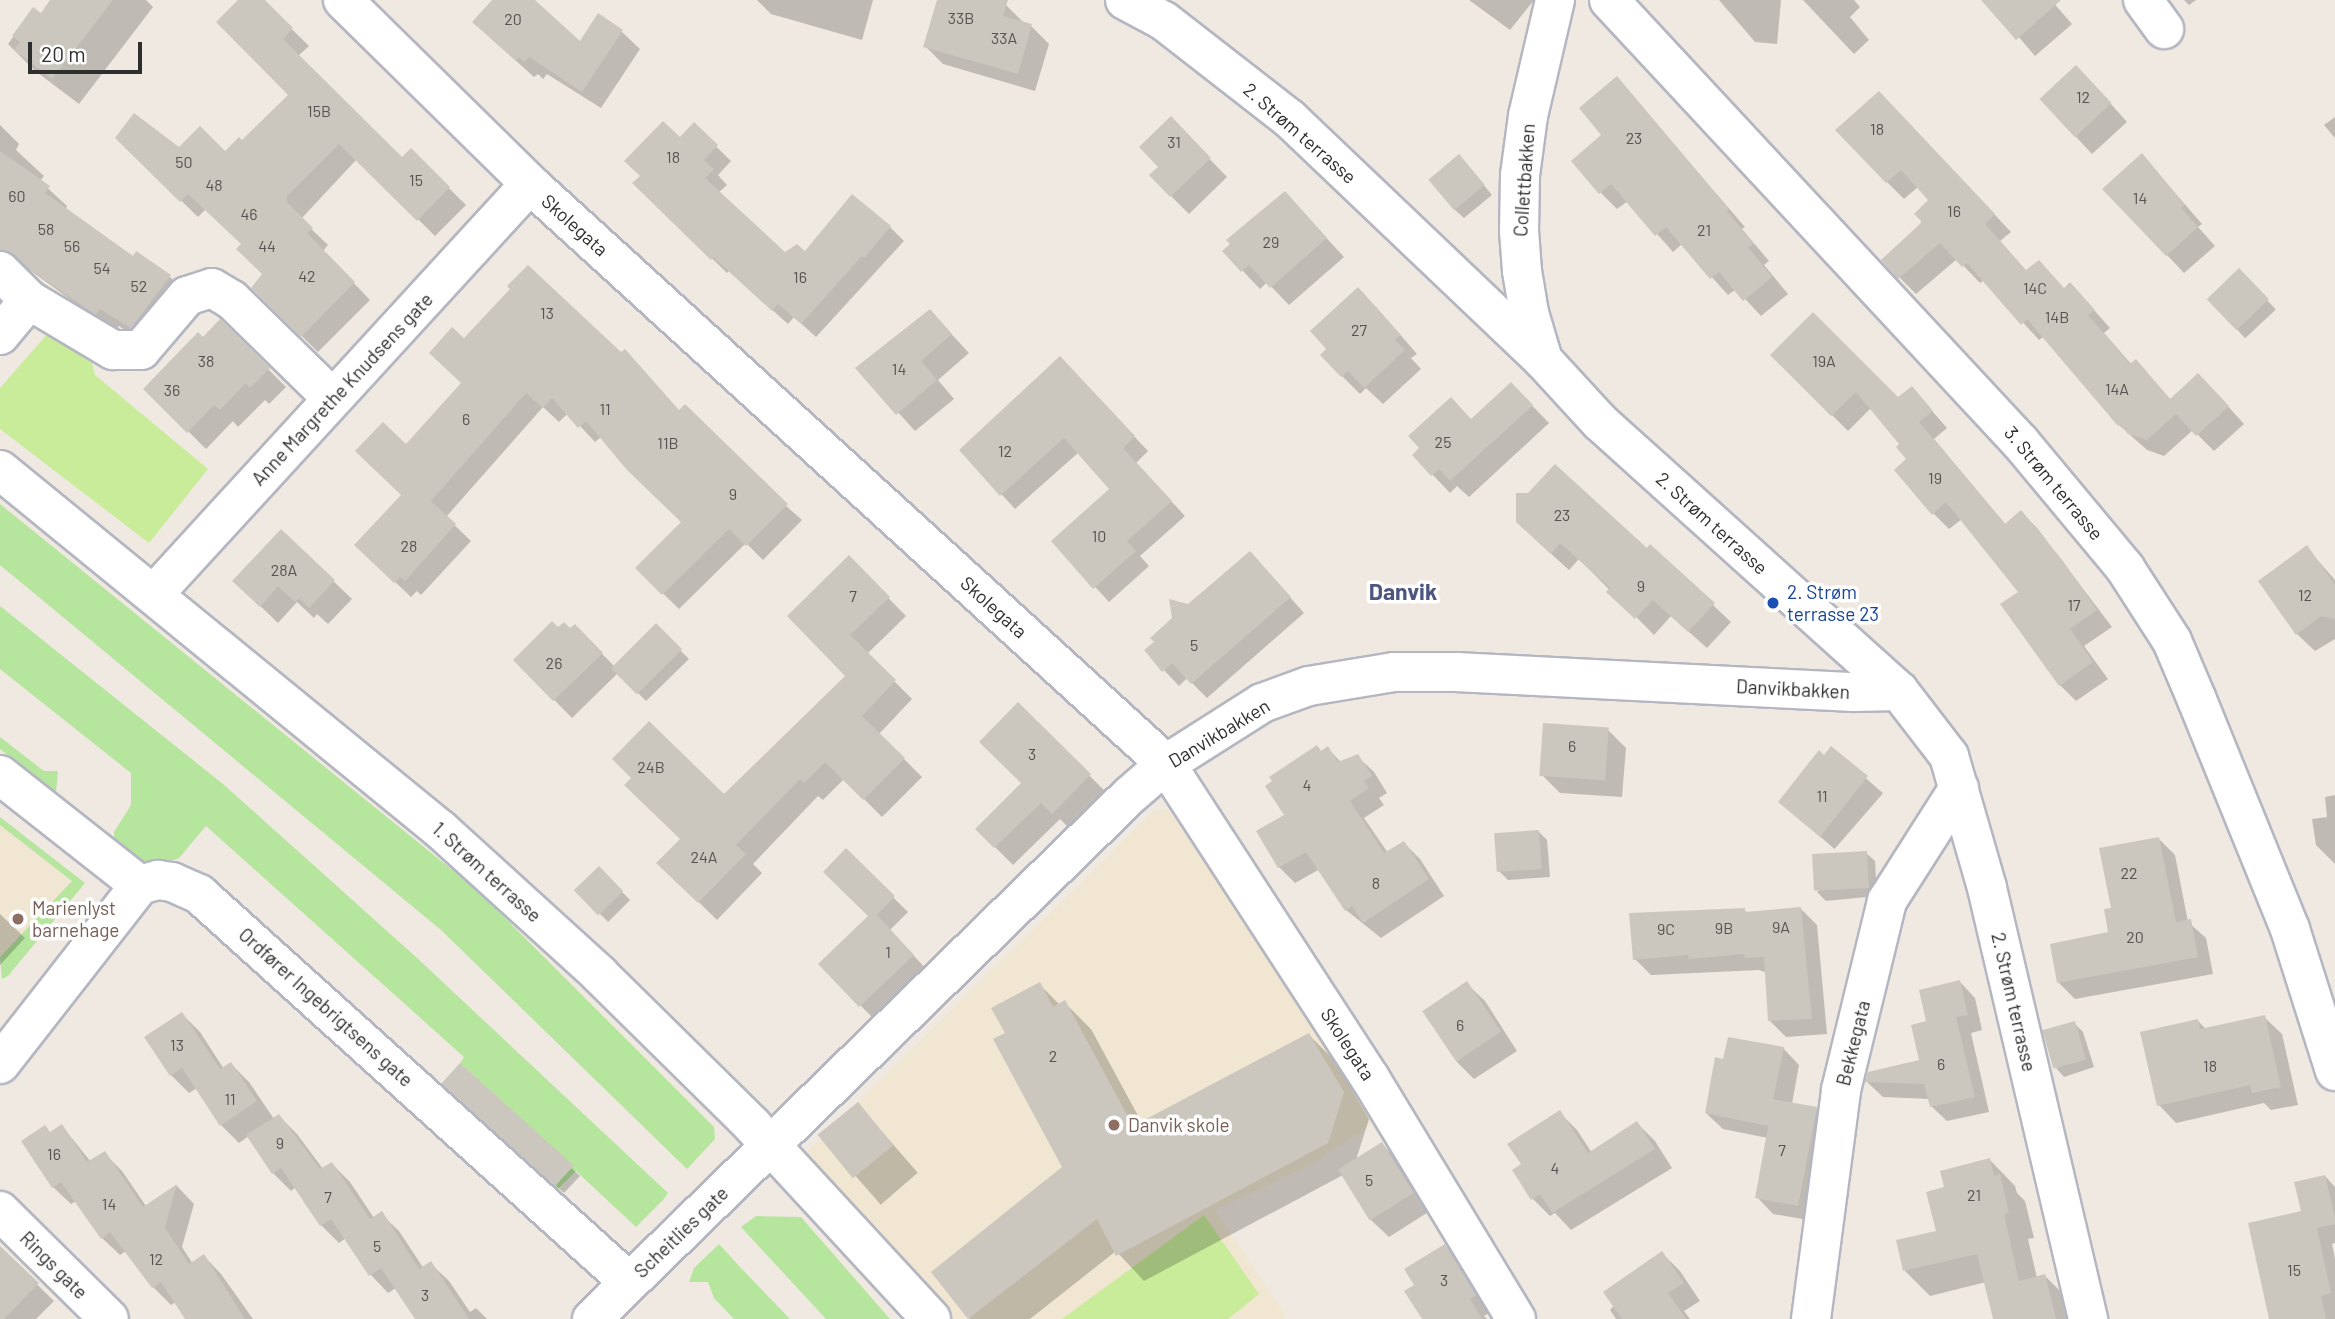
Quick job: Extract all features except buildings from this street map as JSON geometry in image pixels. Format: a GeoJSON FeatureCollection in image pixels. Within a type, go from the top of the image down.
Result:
{"type":"FeatureCollection","features":[{"type":"Feature","properties":{"kind":"street","name":"Skolegata"},"geometry":{"type":"LineString","coordinates":[[343,0],[530,184],[1166,764],[1370,1078],[1516,1319]]}},
{"type":"Feature","properties":{"kind":"street","name":"2. Strøm terrasse"},"geometry":{"type":"LineString","coordinates":[[1125,0],[1164,21],[1290,119],[1543,360],[1600,422],[1899,691],[1949,756],[1987,888],[2088,1319]]}},
{"type":"Feature","properties":{"kind":"street","name":"Collettbakken"},"geometry":{"type":"LineString","coordinates":[[1543,360],[1529,313],[1518,231],[1520,175],[1528,116],[1555,0]]}},
{"type":"Feature","properties":{"kind":"street","name":"3. Strøm terrasse"},"geometry":{"type":"LineString","coordinates":[[1609,0],[2021,443],[2125,568],[2172,641],[2197,700],[2290,929],[2335,1071]]}},
{"type":"Feature","properties":{"kind":"street","name":"Anne Margrethe Knudsens gate"},"geometry":{"type":"LineString","coordinates":[[154,594],[530,184]]}},
{"type":"Feature","properties":{"kind":"street"},"geometry":{"type":"LineString","coordinates":[[0,271],[29,300],[113,350],[141,350],[187,296],[212,288],[232,300],[333,399]]}},
{"type":"Feature","properties":{"kind":"street"},"geometry":{"type":"LineString","coordinates":[[0,334],[29,300]]}},
{"type":"Feature","properties":{"kind":"street","name":"1. Strøm terrasse"},"geometry":{"type":"LineString","coordinates":[[0,470],[441,830],[599,974],[770,1144],[931,1319]]}},
{"type":"Feature","properties":{"kind":"street","name":"Danvikbakken"},"geometry":{"type":"LineString","coordinates":[[770,1144],[1166,764],[1262,703],[1309,686],[1394,672],[1456,672],[1853,692],[1899,691]]}},
{"type":"Feature","properties":{"kind":"street"},"geometry":{"type":"LineString","coordinates":[[0,775],[140,885],[0,1064]]}},
{"type":"Feature","properties":{"kind":"street","name":"Bekkegata"},"geometry":{"type":"LineString","coordinates":[[1811,1319],[1841,1090],[1887,901],[1959,788]]}},
{"type":"Feature","properties":{"kind":"street","name":"Ordfører Ingebrigtsens gate"},"geometry":{"type":"LineString","coordinates":[[140,885],[158,880],[172,882],[199,894],[629,1282]]}},
{"type":"Feature","properties":{"kind":"street","name":"Scheitlies gate"},"geometry":{"type":"LineString","coordinates":[[592,1319],[770,1144]]}},
{"type":"Feature","properties":{"kind":"street","name":"Rings gate"},"geometry":{"type":"LineString","coordinates":[[0,1211],[109,1319]]}},
{"type":"Feature","properties":{"kind":"shaded area"},"geometry":{"type":"Polygon","coordinates":[[[1168,810],[1380,1118],[1316,1162],[1215,1210],[1286,1316],[1282,1319],[947,1319],[806,1153],[1154,811],[1168,810]]]}},
{"type":"Feature","properties":{"kind":"shaded area","name":"Marienlyst barnehage"},"geometry":{"type":"Polygon","coordinates":[[[0,825],[72,881],[0,957],[0,825]]]}},
{"type":"Feature","properties":{"kind":"green space"},"geometry":{"type":"Polygon","coordinates":[[[49,332],[91,359],[95,375],[208,469],[149,543],[0,429],[0,388],[49,332]]]}},
{"type":"Feature","properties":{"kind":"green space"},"geometry":{"type":"Polygon","coordinates":[[[0,504],[477,890],[714,1127],[715,1139],[687,1169],[441,930],[0,565],[0,504]]]}},
{"type":"Feature","properties":{"kind":"green space"},"geometry":{"type":"Polygon","coordinates":[[[0,606],[223,784],[416,957],[668,1193],[663,1200],[636,1227],[576,1171],[552,1195],[548,1192],[573,1166],[460,1063],[464,1057],[206,826],[179,858],[167,863],[141,861],[122,847],[114,838],[114,832],[131,805],[131,773],[0,669],[0,606]]]}},
{"type":"Feature","properties":{"kind":"green space"},"geometry":{"type":"Polygon","coordinates":[[[0,737],[44,771],[58,771],[56,793],[0,749],[0,737]]]}},
{"type":"Feature","properties":{"kind":"green space"},"geometry":{"type":"Polygon","coordinates":[[[0,817],[85,883],[8,976],[2,979],[0,957],[72,881],[0,825],[0,817]]]}},
{"type":"Feature","properties":{"kind":"green space"},"geometry":{"type":"Polygon","coordinates":[[[1204,1215],[1259,1294],[1228,1319],[1062,1319],[1204,1215]]]}},
{"type":"Feature","properties":{"kind":"green space"},"geometry":{"type":"Polygon","coordinates":[[[756,1216],[801,1217],[890,1319],[826,1319],[741,1227],[756,1216]]]}},
{"type":"Feature","properties":{"kind":"green space"},"geometry":{"type":"Polygon","coordinates":[[[719,1244],[790,1319],[734,1319],[714,1298],[708,1282],[689,1282],[694,1268],[719,1244]]]}},
{"type":"Feature","properties":{"kind":"place","name":"2. Strøm terrasse 23"},"geometry":{"type":"Point","coordinates":[1773,603]}},
{"type":"Feature","properties":{"kind":"place","name":"Marienlyst barnehage"},"geometry":{"type":"Point","coordinates":[18,919]}},
{"type":"Feature","properties":{"kind":"place","name":"Danvik skole"},"geometry":{"type":"Point","coordinates":[1114,1125]}},
{"type":"Feature","properties":{"kind":"district","name":"Danvik"},"geometry":{"type":"Point","coordinates":[1403,591]}}]}
